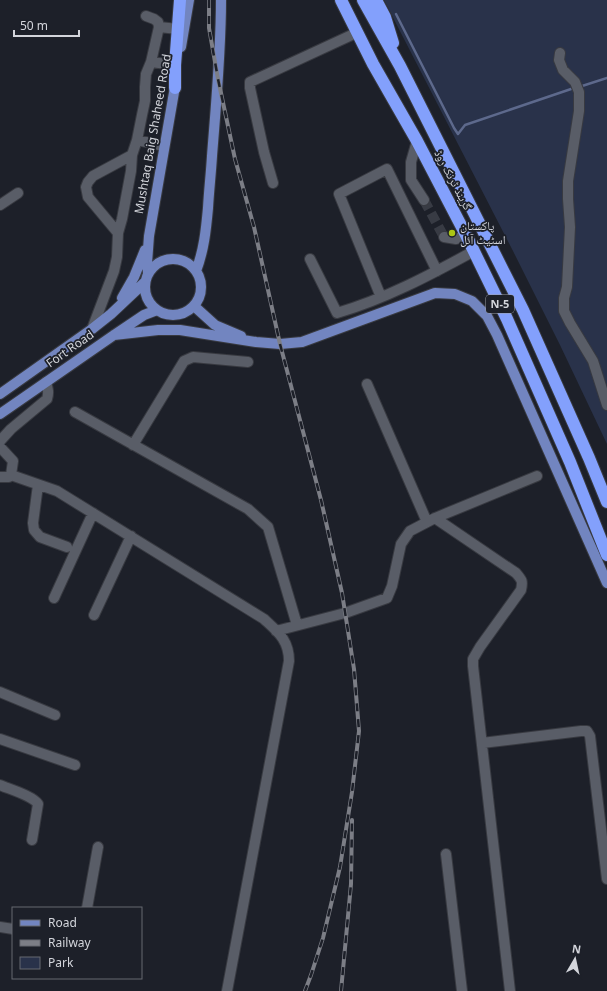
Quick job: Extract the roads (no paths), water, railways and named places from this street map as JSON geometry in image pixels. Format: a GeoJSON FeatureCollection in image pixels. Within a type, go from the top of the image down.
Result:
{"type":"FeatureCollection","features":[{"type":"Feature","properties":{"kind":"highway"},"geometry":{"type":"LineString","coordinates":[[175,88],[175,65],[180,0]]}},
{"type":"Feature","properties":{"kind":"highway","name":"گرینڈ ٹرنک روڈ"},"geometry":{"type":"LineString","coordinates":[[341,0],[356,33],[417,141],[466,235],[507,319],[570,462],[607,555]]}},
{"type":"Feature","properties":{"kind":"highway","name":"گرینڈ ٹرنک روڈ"},"geometry":{"type":"LineString","coordinates":[[363,0],[400,66],[523,310],[607,502]]}},
{"type":"Feature","properties":{"kind":"highway"},"geometry":{"type":"LineString","coordinates":[[376,0],[385,17],[400,66]]}},
{"type":"Feature","properties":{"kind":"highway"},"geometry":{"type":"LineString","coordinates":[[389,92],[407,82]]}},
{"type":"Feature","properties":{"kind":"main road","name":"Mushtaq Baig Shaheed Road"},"geometry":{"type":"LineString","coordinates":[[146,277],[149,236],[189,0]]}},
{"type":"Feature","properties":{"kind":"main road"},"geometry":{"type":"LineString","coordinates":[[196,271],[205,240],[218,79],[221,0]]}},
{"type":"Feature","properties":{"kind":"main road"},"geometry":{"type":"LineString","coordinates":[[111,314],[134,277],[149,236]]}},
{"type":"Feature","properties":{"kind":"main road"},"geometry":{"type":"LineString","coordinates":[[171,258],[181,259],[190,264],[200,278],[201,285],[198,300],[188,311],[180,314],[165,314],[151,305],[147,298],[144,290],[146,277],[154,265],[162,260],[171,258]]}},
{"type":"Feature","properties":{"kind":"main road","name":"Fort Road"},"geometry":{"type":"LineString","coordinates":[[0,394],[111,314],[146,277]]}},
{"type":"Feature","properties":{"kind":"main road"},"geometry":{"type":"LineString","coordinates":[[114,335],[158,330],[180,330],[256,342],[280,344],[302,342],[435,293],[455,294],[472,301],[487,316],[497,335],[607,583]]}},
{"type":"Feature","properties":{"kind":"main road"},"geometry":{"type":"LineString","coordinates":[[194,306],[215,325],[256,342]]}},
{"type":"Feature","properties":{"kind":"main road","name":"Fort Road"},"geometry":{"type":"LineString","coordinates":[[0,414],[114,335],[144,316],[157,310]]}},
{"type":"Feature","properties":{"kind":"street"},"geometry":{"type":"LineString","coordinates":[[92,329],[114,271],[118,248],[118,233],[131,171],[132,155],[146,101],[146,74],[151,62],[159,27],[158,22],[146,16]]}},
{"type":"Feature","properties":{"kind":"street"},"geometry":{"type":"LineString","coordinates":[[159,27],[178,29]]}},
{"type":"Feature","properties":{"kind":"street"},"geometry":{"type":"LineString","coordinates":[[273,183],[264,152],[250,82],[356,33]]}},
{"type":"Feature","properties":{"kind":"street"},"geometry":{"type":"LineString","coordinates":[[560,53],[560,60],[563,70],[575,82],[579,92],[579,111],[568,181],[570,226],[567,287],[564,298],[564,311],[593,361],[607,405]]}},
{"type":"Feature","properties":{"kind":"street"},"geometry":{"type":"LineString","coordinates":[[151,62],[175,65]]}},
{"type":"Feature","properties":{"kind":"street"},"geometry":{"type":"LineString","coordinates":[[137,140],[164,146]]}},
{"type":"Feature","properties":{"kind":"street"},"geometry":{"type":"LineString","coordinates":[[417,141],[410,162],[411,180],[424,200]]}},
{"type":"Feature","properties":{"kind":"street"},"geometry":{"type":"LineString","coordinates":[[118,233],[88,197],[86,187],[93,176],[132,155]]}},
{"type":"Feature","properties":{"kind":"street"},"geometry":{"type":"LineString","coordinates":[[381,297],[339,194],[387,169],[437,271]]}},
{"type":"Feature","properties":{"kind":"street"},"geometry":{"type":"LineString","coordinates":[[0,205],[18,193]]}},
{"type":"Feature","properties":{"kind":"street"},"geometry":{"type":"LineString","coordinates":[[444,237],[456,239],[466,235]]}},
{"type":"Feature","properties":{"kind":"street"},"geometry":{"type":"LineString","coordinates":[[310,259],[337,313],[381,297],[474,252]]}},
{"type":"Feature","properties":{"kind":"street"},"geometry":{"type":"LineString","coordinates":[[133,444],[184,361],[193,357],[248,362]]}},
{"type":"Feature","properties":{"kind":"street"},"geometry":{"type":"LineString","coordinates":[[0,441],[11,429],[47,400],[49,395],[46,382]]}},
{"type":"Feature","properties":{"kind":"street"},"geometry":{"type":"LineString","coordinates":[[367,384],[431,520],[516,573],[523,583],[521,590],[473,659],[510,991]]}},
{"type":"Feature","properties":{"kind":"street"},"geometry":{"type":"LineString","coordinates":[[75,412],[248,509],[268,527],[297,625]]}},
{"type":"Feature","properties":{"kind":"street"},"geometry":{"type":"LineString","coordinates":[[0,447],[13,461],[12,472],[9,477],[0,477]]}},
{"type":"Feature","properties":{"kind":"street"},"geometry":{"type":"LineString","coordinates":[[0,470],[12,472],[38,485],[57,491],[264,619],[285,642],[288,650],[288,661],[227,991]]}},
{"type":"Feature","properties":{"kind":"street"},"geometry":{"type":"LineString","coordinates":[[276,631],[345,613],[387,598],[392,586],[401,544],[410,531],[431,520],[537,476]]}},
{"type":"Feature","properties":{"kind":"street"},"geometry":{"type":"LineString","coordinates":[[38,485],[33,523],[34,530],[40,537],[67,547]]}},
{"type":"Feature","properties":{"kind":"street"},"geometry":{"type":"LineString","coordinates":[[54,598],[93,513]]}},
{"type":"Feature","properties":{"kind":"street"},"geometry":{"type":"LineString","coordinates":[[94,615],[131,536]]}},
{"type":"Feature","properties":{"kind":"street"},"geometry":{"type":"LineString","coordinates":[[0,692],[55,715]]}},
{"type":"Feature","properties":{"kind":"street"},"geometry":{"type":"LineString","coordinates":[[482,743],[587,731],[590,736],[607,879]]}},
{"type":"Feature","properties":{"kind":"street"},"geometry":{"type":"LineString","coordinates":[[0,739],[75,765]]}},
{"type":"Feature","properties":{"kind":"street"},"geometry":{"type":"LineString","coordinates":[[0,785],[32,798],[38,804],[32,840]]}},
{"type":"Feature","properties":{"kind":"street"},"geometry":{"type":"LineString","coordinates":[[87,907],[98,847]]}},
{"type":"Feature","properties":{"kind":"street"},"geometry":{"type":"LineString","coordinates":[[446,854],[462,991]]}},
{"type":"Feature","properties":{"kind":"street"},"geometry":{"type":"LineString","coordinates":[[0,927],[12,929]]}},
{"type":"Feature","properties":{"kind":"waterway"},"geometry":{"type":"LineString","coordinates":[[396,14],[458,134],[465,125],[574,88]]}},
{"type":"Feature","properties":{"kind":"waterway"},"geometry":{"type":"LineString","coordinates":[[579,87],[607,78]]}},
{"type":"Feature","properties":{"kind":"tunnel"},"geometry":{"type":"LineString","coordinates":[[424,200],[444,237]]}},
{"type":"Feature","properties":{"kind":"railway"},"geometry":{"type":"LineString","coordinates":[[209,0],[209,28],[235,159],[254,227],[280,344],[321,500],[342,593],[354,669],[359,731],[352,792],[340,867],[323,938],[305,991]]}},
{"type":"Feature","properties":{"kind":"railway"},"geometry":{"type":"LineString","coordinates":[[341,991],[351,884],[352,820]]}},
{"type":"Feature","properties":{"kind":"place","name":"پاکستان اسٹیٹ آئل"},"geometry":{"type":"Point","coordinates":[452,233]}}]}
